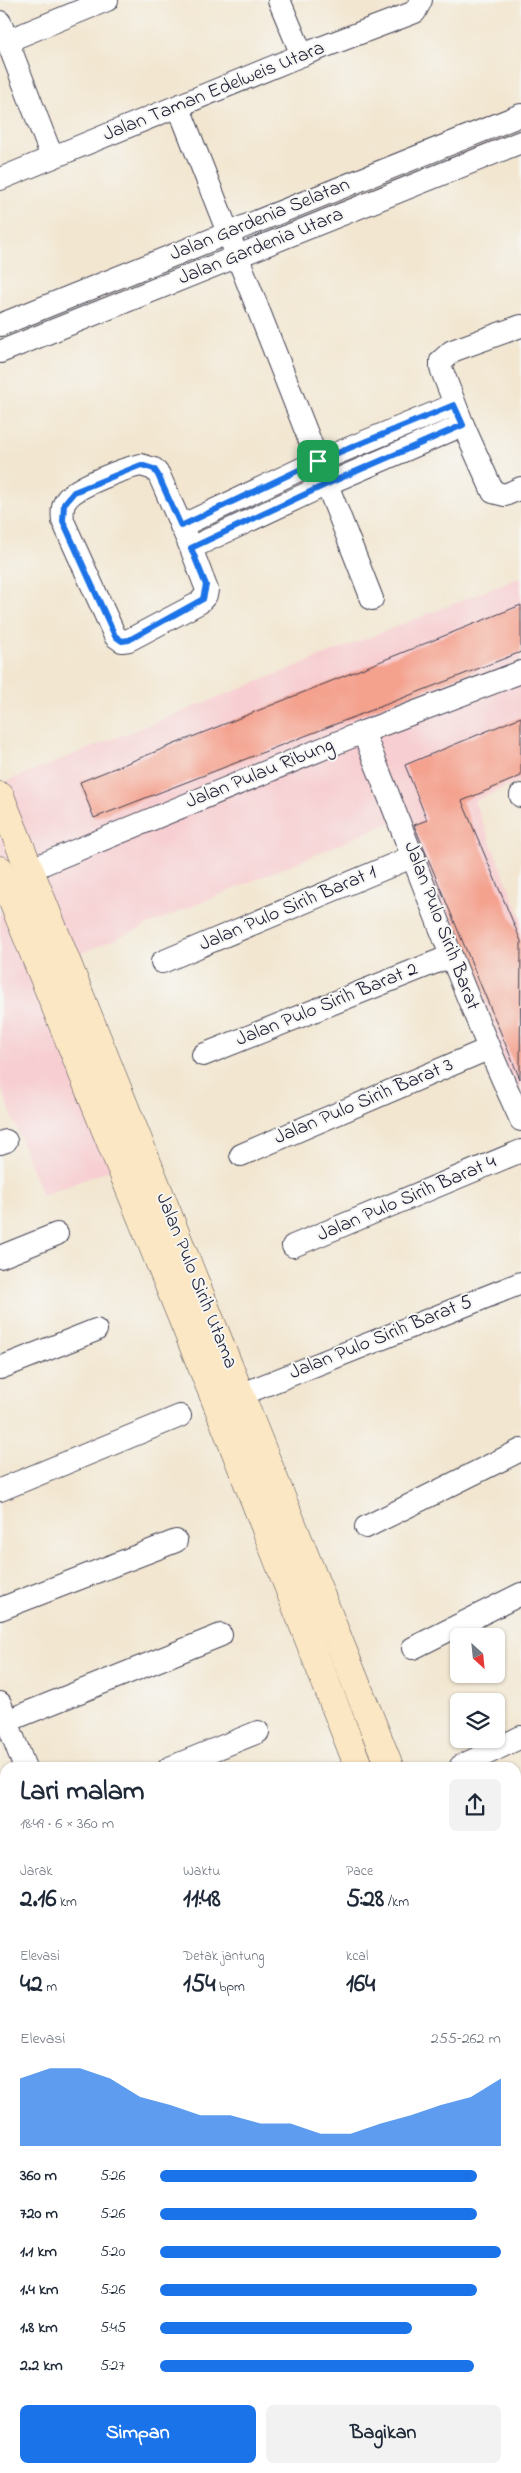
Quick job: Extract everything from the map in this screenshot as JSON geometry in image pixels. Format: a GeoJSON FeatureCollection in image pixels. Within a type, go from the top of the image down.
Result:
{"type":"FeatureCollection","features":[{"type":"Feature","properties":{"kind":"main road","name":"Jalan Pulo Sirih Utama"},"geometry":{"type":"LineString","coordinates":[[0,796],[31,868],[64,954],[230,1399],[357,1762]]}},
{"type":"Feature","properties":{"kind":"main road","name":"Jalan Pulau Ribung"},"geometry":{"type":"LineString","coordinates":[[1,877],[31,868]]}},
{"type":"Feature","properties":{"kind":"main road","name":"Jalan Pulo Sirih Utama"},"geometry":{"type":"LineString","coordinates":[[1,877],[37,964],[230,1399],[387,1762]]}},
{"type":"Feature","properties":{"kind":"main road"},"geometry":{"type":"LineString","coordinates":[[37,964],[64,954]]}},
{"type":"Feature","properties":{"kind":"street"},"geometry":{"type":"LineString","coordinates":[[52,158],[4,32],[107,0]]}},
{"type":"Feature","properties":{"kind":"street"},"geometry":{"type":"LineString","coordinates":[[279,0],[302,56]]}},
{"type":"Feature","properties":{"kind":"street","name":"Jalan Taman Edelweis Utara"},"geometry":{"type":"LineString","coordinates":[[0,179],[415,12],[421,0]]}},
{"type":"Feature","properties":{"kind":"street"},"geometry":{"type":"LineString","coordinates":[[178,108],[372,599]]}},
{"type":"Feature","properties":{"kind":"street","name":"Jalan Gardenia Selatan"},"geometry":{"type":"LineString","coordinates":[[0,325],[521,115]]}},
{"type":"Feature","properties":{"kind":"street","name":"Jalan Gardenia Utara"},"geometry":{"type":"LineString","coordinates":[[0,352],[521,142]]}},
{"type":"Feature","properties":{"kind":"street"},"geometry":{"type":"LineString","coordinates":[[521,326],[452,351],[445,355],[442,361],[442,375],[493,492],[505,495],[521,488]]}},
{"type":"Feature","properties":{"kind":"street"},"geometry":{"type":"LineString","coordinates":[[181,526],[318,461],[454,405]]}},
{"type":"Feature","properties":{"kind":"street"},"geometry":{"type":"LineString","coordinates":[[191,548],[327,484],[463,425]]}},
{"type":"Feature","properties":{"kind":"street"},"geometry":{"type":"LineString","coordinates":[[141,465],[154,469],[191,548],[206,585],[203,599],[129,640],[122,641],[115,636],[63,521],[62,512],[64,504],[74,492],[141,465]]}},
{"type":"Feature","properties":{"kind":"street","name":"Jalan Pulau Ribung"},"geometry":{"type":"LineString","coordinates":[[31,868],[363,732],[521,672]]}},
{"type":"Feature","properties":{"kind":"street","name":"Jalan Pulo Sirih Barat"},"geometry":{"type":"LineString","coordinates":[[363,732],[414,856],[488,1049],[521,1120]]}},
{"type":"Feature","properties":{"kind":"street","name":"Jalan Pulo Sirih Barat 1"},"geometry":{"type":"LineString","coordinates":[[162,962],[414,856]]}},
{"type":"Feature","properties":{"kind":"street","name":"Jalan Pulo Sirih Barat 2"},"geometry":{"type":"LineString","coordinates":[[203,1055],[451,956]]}},
{"type":"Feature","properties":{"kind":"street","name":"Jalan Pulo Sirih Barat 3"},"geometry":{"type":"LineString","coordinates":[[241,1155],[488,1049]]}},
{"type":"Feature","properties":{"kind":"street","name":"Jalan Pulo Sirih Barat 4"},"geometry":{"type":"LineString","coordinates":[[293,1246],[521,1151]]}},
{"type":"Feature","properties":{"kind":"street"},"geometry":{"type":"LineString","coordinates":[[0,1257],[57,1234]]}},
{"type":"Feature","properties":{"kind":"street","name":"Jalan Pulo Sirih Barat 5"},"geometry":{"type":"LineString","coordinates":[[230,1399],[521,1283]]}},
{"type":"Feature","properties":{"kind":"street"},"geometry":{"type":"LineString","coordinates":[[0,1368],[96,1330]]}},
{"type":"Feature","properties":{"kind":"street"},"geometry":{"type":"LineString","coordinates":[[0,1490],[180,1416]]}},
{"type":"Feature","properties":{"kind":"street"},"geometry":{"type":"LineString","coordinates":[[366,1527],[521,1450]]}},
{"type":"Feature","properties":{"kind":"street"},"geometry":{"type":"LineString","coordinates":[[0,1609],[176,1541]]}},
{"type":"Feature","properties":{"kind":"street"},"geometry":{"type":"LineString","coordinates":[[413,1648],[521,1594]]}},
{"type":"Feature","properties":{"kind":"street"},"geometry":{"type":"LineString","coordinates":[[23,1762],[4,1712],[221,1635]]}},
{"type":"Feature","properties":{"kind":"street"},"geometry":{"type":"LineString","coordinates":[[184,1762],[258,1732]]}},
{"type":"Feature","properties":{"kind":"street"},"geometry":{"type":"LineString","coordinates":[[469,1762],[521,1737]]}},
{"type":"Feature","properties":{"kind":"shaded area"},"geometry":{"type":"Polygon","coordinates":[[[521,577],[521,781],[474,801],[521,918],[521,1118],[392,822],[72,957],[146,1156],[42,1196],[0,1084],[0,784],[521,577]]]}},
{"type":"Feature","properties":{"kind":"building"},"geometry":{"type":"Polygon","coordinates":[[[521,605],[521,652],[94,818],[80,782],[521,605]]]}},
{"type":"Feature","properties":{"kind":"building"},"geometry":{"type":"Polygon","coordinates":[[[521,717],[521,776],[462,801],[521,941],[520,1079],[414,825],[427,820],[405,765],[521,717]]]}},
{"type":"Feature","properties":{"kind":"route"},"geometry":{"type":"LineString","coordinates":[[454,405],[463,425],[327,484],[191,548],[206,585],[206,595],[203,599],[199,603],[129,640],[122,641],[115,636],[63,521],[62,512],[64,504],[74,492],[134,466],[148,466],[154,469],[158,475],[181,526],[318,461],[454,405]]}}]}
